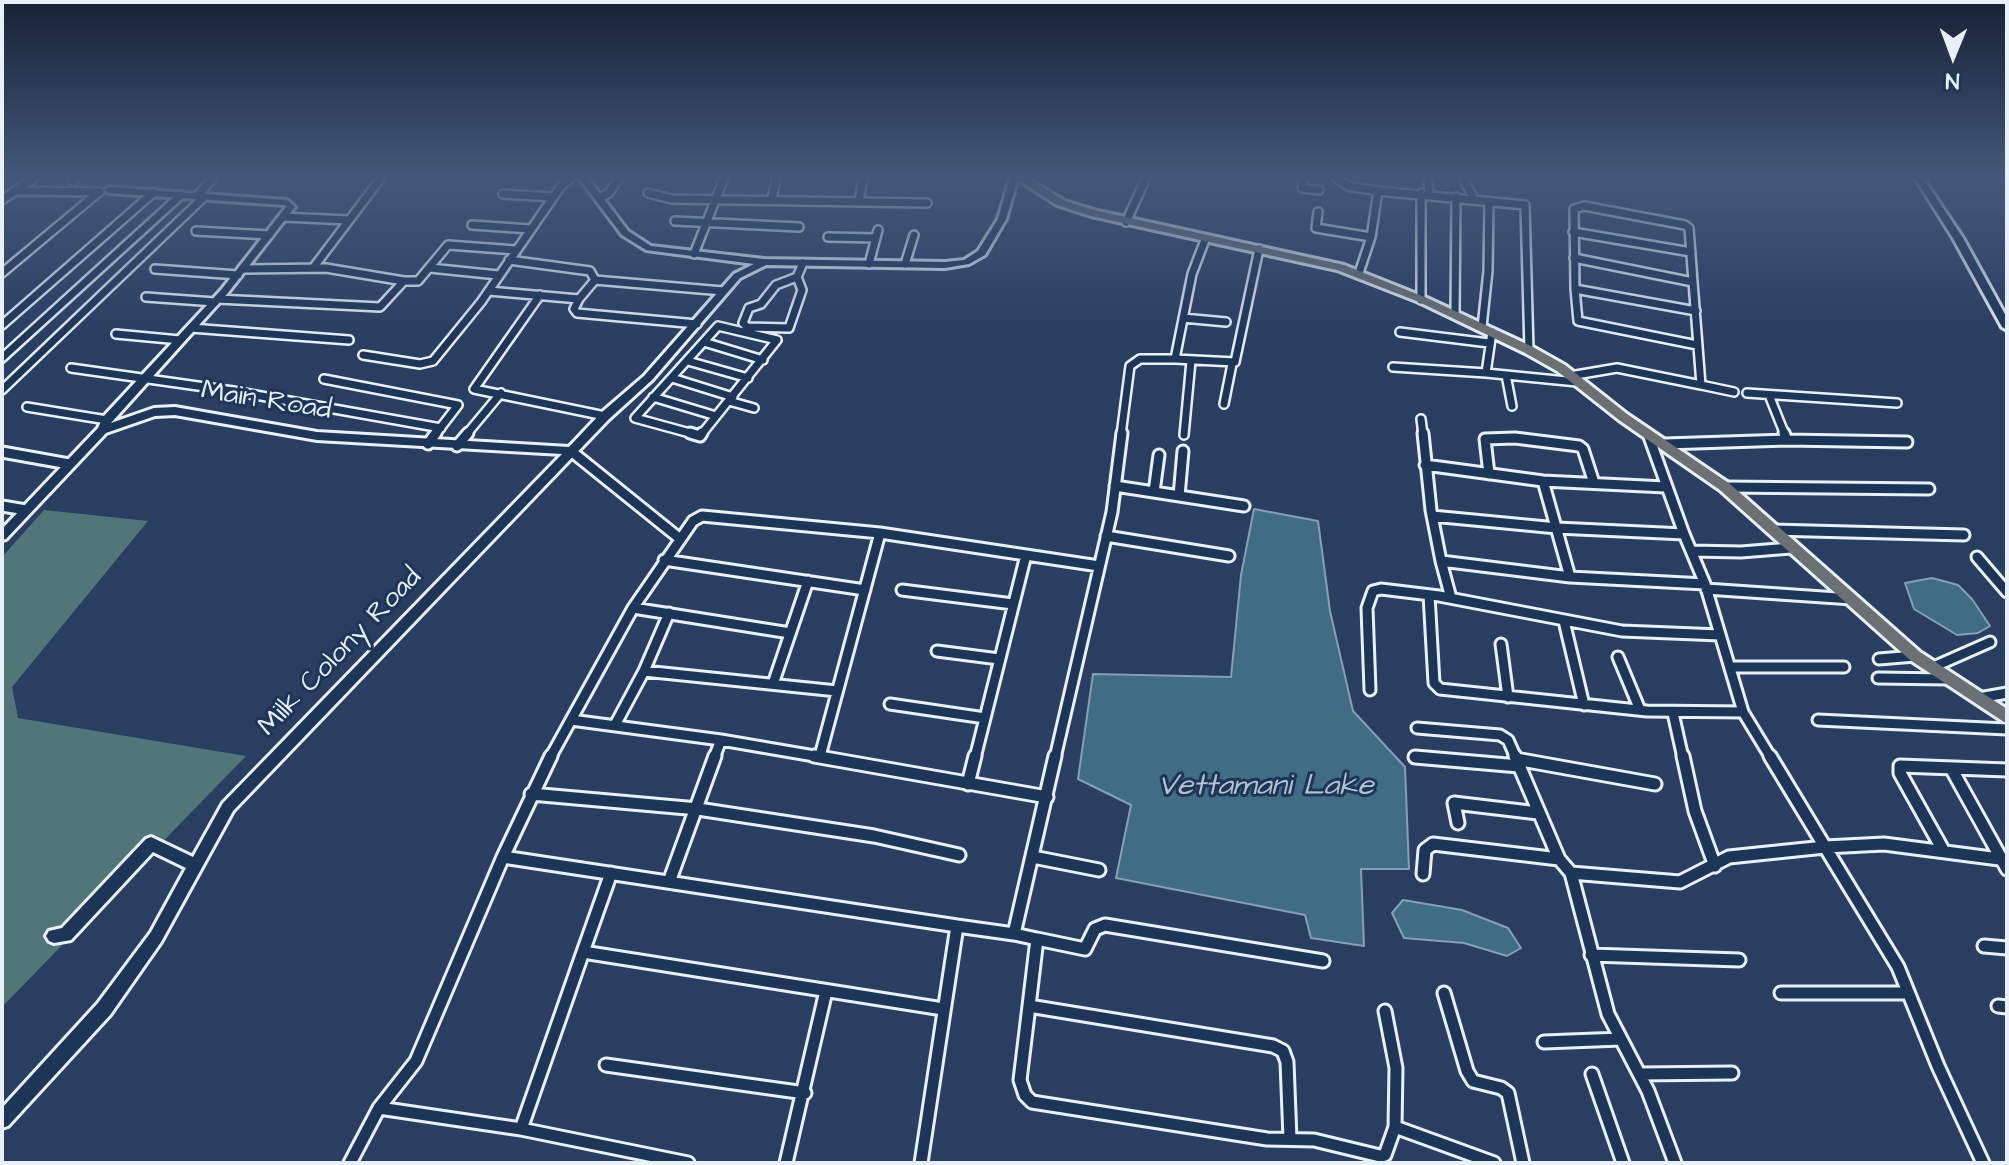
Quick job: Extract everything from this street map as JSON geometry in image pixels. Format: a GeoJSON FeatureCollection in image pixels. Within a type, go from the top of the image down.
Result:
{"type":"FeatureCollection","features":[{"type":"Feature","properties":{"kind":"main road"},"geometry":{"type":"LineString","coordinates":[[1171,232],[1359,273],[1529,350],[1725,487],[1915,656],[2007,717]]}},
{"type":"Feature","properties":{"kind":"street"},"geometry":{"type":"LineString","coordinates":[[2,273],[53,232]]}},
{"type":"Feature","properties":{"kind":"street"},"geometry":{"type":"LineString","coordinates":[[2,325],[108,232]]}},
{"type":"Feature","properties":{"kind":"street"},"geometry":{"type":"LineString","coordinates":[[2,358],[140,232]]}},
{"type":"Feature","properties":{"kind":"street"},"geometry":{"type":"LineString","coordinates":[[2,390],[164,232]]}},
{"type":"Feature","properties":{"kind":"street"},"geometry":{"type":"LineString","coordinates":[[221,232],[269,235]]}},
{"type":"Feature","properties":{"kind":"street"},"geometry":{"type":"LineString","coordinates":[[27,407],[104,425],[216,301],[271,232]]}},
{"type":"Feature","properties":{"kind":"street"},"geometry":{"type":"LineString","coordinates":[[313,268],[340,232]]}},
{"type":"Feature","properties":{"kind":"street"},"geometry":{"type":"LineString","coordinates":[[363,355],[420,364],[431,362],[489,291],[528,232]]}},
{"type":"Feature","properties":{"kind":"street"},"geometry":{"type":"LineString","coordinates":[[625,232],[641,244],[764,262],[953,265],[977,257],[993,232]]}},
{"type":"Feature","properties":{"kind":"street"},"geometry":{"type":"LineString","coordinates":[[694,254],[701,232]]}},
{"type":"Feature","properties":{"kind":"street"},"geometry":{"type":"LineString","coordinates":[[1343,232],[1371,237]]}},
{"type":"Feature","properties":{"kind":"street"},"geometry":{"type":"LineString","coordinates":[[1359,273],[1372,232]]}},
{"type":"Feature","properties":{"kind":"street"},"geometry":{"type":"LineString","coordinates":[[1421,300],[1424,232]]}},
{"type":"Feature","properties":{"kind":"street"},"geometry":{"type":"LineString","coordinates":[[1455,315],[1456,232]]}},
{"type":"Feature","properties":{"kind":"street"},"geometry":{"type":"LineString","coordinates":[[1486,373],[1489,232]]}},
{"type":"Feature","properties":{"kind":"street"},"geometry":{"type":"LineString","coordinates":[[1526,232],[1529,350]]}},
{"type":"Feature","properties":{"kind":"street"},"geometry":{"type":"LineString","coordinates":[[1573,232],[1578,321],[1697,345]]}},
{"type":"Feature","properties":{"kind":"street"},"geometry":{"type":"LineString","coordinates":[[1575,232],[1691,252]]}},
{"type":"Feature","properties":{"kind":"street"},"geometry":{"type":"LineString","coordinates":[[1689,232],[1701,385]]}},
{"type":"Feature","properties":{"kind":"street"},"geometry":{"type":"LineString","coordinates":[[1954,232],[2007,327]]}},
{"type":"Feature","properties":{"kind":"street"},"geometry":{"type":"LineString","coordinates":[[828,237],[877,234],[869,264]]}},
{"type":"Feature","properties":{"kind":"street"},"geometry":{"type":"LineString","coordinates":[[905,264],[914,235]]}},
{"type":"Feature","properties":{"kind":"street"},"geometry":{"type":"LineString","coordinates":[[1175,359],[1192,274],[1205,240]]}},
{"type":"Feature","properties":{"kind":"street"},"geometry":{"type":"LineString","coordinates":[[155,269],[240,272],[313,268],[418,281],[451,245],[516,250]]}},
{"type":"Feature","properties":{"kind":"street"},"geometry":{"type":"LineString","coordinates":[[1224,404],[1232,364],[1238,356],[1259,249]]}},
{"type":"Feature","properties":{"kind":"street"},"geometry":{"type":"LineString","coordinates":[[1574,258],[1693,282]]}},
{"type":"Feature","properties":{"kind":"street"},"geometry":{"type":"LineString","coordinates":[[509,260],[590,271],[595,280]]}},
{"type":"Feature","properties":{"kind":"street","name":"Milk Colony Road"},"geometry":{"type":"LineString","coordinates":[[2,1120],[104,1009],[156,937],[228,807],[605,416],[648,378],[737,276],[764,262]]}},
{"type":"Feature","properties":{"kind":"street"},"geometry":{"type":"LineString","coordinates":[[797,277],[776,285],[761,304],[749,308],[743,323],[747,327],[789,328],[802,290],[797,277],[803,263]]}},
{"type":"Feature","properties":{"kind":"street"},"geometry":{"type":"LineString","coordinates":[[430,268],[498,275]]}},
{"type":"Feature","properties":{"kind":"street"},"geometry":{"type":"LineString","coordinates":[[595,280],[723,291]]}},
{"type":"Feature","properties":{"kind":"street"},"geometry":{"type":"LineString","coordinates":[[595,280],[579,299],[574,309],[577,313],[697,324]]}},
{"type":"Feature","properties":{"kind":"street"},"geometry":{"type":"LineString","coordinates":[[146,297],[380,307],[404,281]]}},
{"type":"Feature","properties":{"kind":"street"},"geometry":{"type":"LineString","coordinates":[[1575,289],[1696,311]]}},
{"type":"Feature","properties":{"kind":"street"},"geometry":{"type":"LineString","coordinates":[[489,291],[579,299]]}},
{"type":"Feature","properties":{"kind":"street"},"geometry":{"type":"LineString","coordinates":[[540,295],[473,387],[605,416]]}},
{"type":"Feature","properties":{"kind":"street"},"geometry":{"type":"LineString","coordinates":[[1183,318],[1226,322]]}},
{"type":"Feature","properties":{"kind":"street"},"geometry":{"type":"LineString","coordinates":[[718,326],[777,340],[700,436],[635,418],[704,342],[718,326]]}},
{"type":"Feature","properties":{"kind":"street"},"geometry":{"type":"LineString","coordinates":[[191,328],[349,340]]}},
{"type":"Feature","properties":{"kind":"street"},"geometry":{"type":"LineString","coordinates":[[1400,332],[1488,334]]}},
{"type":"Feature","properties":{"kind":"street"},"geometry":{"type":"LineString","coordinates":[[116,334],[180,340]]}},
{"type":"Feature","properties":{"kind":"street"},"geometry":{"type":"LineString","coordinates":[[704,342],[763,360]]}},
{"type":"Feature","properties":{"kind":"street"},"geometry":{"type":"LineString","coordinates":[[1014,934],[1106,536],[1130,366],[1140,359],[1232,364]]}},
{"type":"Feature","properties":{"kind":"street"},"geometry":{"type":"LineString","coordinates":[[688,361],[748,378]]}},
{"type":"Feature","properties":{"kind":"street"},"geometry":{"type":"LineString","coordinates":[[1184,435],[1191,361]]}},
{"type":"Feature","properties":{"kind":"street"},"geometry":{"type":"LineString","coordinates":[[660,364],[678,370]]}},
{"type":"Feature","properties":{"kind":"street"},"geometry":{"type":"LineString","coordinates":[[1393,367],[1574,379],[1617,368],[1734,392]]}},
{"type":"Feature","properties":{"kind":"street"},"geometry":{"type":"LineString","coordinates":[[71,368],[441,428]]}},
{"type":"Feature","properties":{"kind":"street"},"geometry":{"type":"LineString","coordinates":[[1506,375],[1512,406]]}},
{"type":"Feature","properties":{"kind":"street"},"geometry":{"type":"LineString","coordinates":[[648,378],[669,380],[754,408]]}},
{"type":"Feature","properties":{"kind":"street"},"geometry":{"type":"LineString","coordinates":[[324,379],[458,405],[428,444]]}},
{"type":"Feature","properties":{"kind":"street"},"geometry":{"type":"LineString","coordinates":[[457,446],[501,393]]}},
{"type":"Feature","properties":{"kind":"street"},"geometry":{"type":"LineString","coordinates":[[1747,393],[1897,403]]}},
{"type":"Feature","properties":{"kind":"street"},"geometry":{"type":"LineString","coordinates":[[1769,395],[1787,440]]}},
{"type":"Feature","properties":{"kind":"street"},"geometry":{"type":"LineString","coordinates":[[653,397],[716,416]]}},
{"type":"Feature","properties":{"kind":"street","name":"Main Road"},"geometry":{"type":"LineString","coordinates":[[2,536],[104,425],[165,411],[317,436],[571,451]]}},
{"type":"Feature","properties":{"kind":"street"},"geometry":{"type":"LineString","coordinates":[[1421,419],[1432,516],[1451,598]]}},
{"type":"Feature","properties":{"kind":"street"},"geometry":{"type":"LineString","coordinates":[[1648,434],[1665,487],[1706,587],[1743,712],[1898,967],[1938,1066],[1983,1163]]}},
{"type":"Feature","properties":{"kind":"street"},"geometry":{"type":"LineString","coordinates":[[1489,474],[1485,439],[1515,438],[1579,446],[1583,449],[1594,483]]}},
{"type":"Feature","properties":{"kind":"street"},"geometry":{"type":"LineString","coordinates":[[1665,444],[1787,440],[1907,442]]}},
{"type":"Feature","properties":{"kind":"street"},"geometry":{"type":"LineString","coordinates":[[571,451],[679,538]]}},
{"type":"Feature","properties":{"kind":"street"},"geometry":{"type":"LineString","coordinates":[[1179,496],[1183,451]]}},
{"type":"Feature","properties":{"kind":"street"},"geometry":{"type":"LineString","coordinates":[[2,452],[69,464]]}},
{"type":"Feature","properties":{"kind":"street"},"geometry":{"type":"LineString","coordinates":[[1154,492],[1159,455]]}},
{"type":"Feature","properties":{"kind":"street"},"geometry":{"type":"LineString","coordinates":[[1425,465],[1543,481],[1665,487]]}},
{"type":"Feature","properties":{"kind":"street"},"geometry":{"type":"LineString","coordinates":[[1543,481],[1570,577]]}},
{"type":"Feature","properties":{"kind":"street"},"geometry":{"type":"LineString","coordinates":[[1115,486],[1244,506]]}},
{"type":"Feature","properties":{"kind":"street"},"geometry":{"type":"LineString","coordinates":[[1725,487],[1929,489]]}},
{"type":"Feature","properties":{"kind":"street"},"geometry":{"type":"LineString","coordinates":[[2,506],[26,510]]}},
{"type":"Feature","properties":{"kind":"street"},"geometry":{"type":"LineString","coordinates":[[350,1163],[379,1108],[416,1061],[531,794],[633,608],[693,521],[712,515],[880,533],[1099,566]]}},
{"type":"Feature","properties":{"kind":"street"},"geometry":{"type":"LineString","coordinates":[[1432,516],[1557,528],[1684,534]]}},
{"type":"Feature","properties":{"kind":"street"},"geometry":{"type":"LineString","coordinates":[[1772,530],[1964,535]]}},
{"type":"Feature","properties":{"kind":"street"},"geometry":{"type":"LineString","coordinates":[[820,756],[880,533]]}},
{"type":"Feature","properties":{"kind":"street"},"geometry":{"type":"LineString","coordinates":[[1106,536],[1229,556]]}},
{"type":"Feature","properties":{"kind":"street"},"geometry":{"type":"LineString","coordinates":[[1692,551],[1791,548]]}},
{"type":"Feature","properties":{"kind":"street"},"geometry":{"type":"LineString","coordinates":[[968,784],[1026,555]]}},
{"type":"Feature","properties":{"kind":"street"},"geometry":{"type":"LineString","coordinates":[[1977,557],[2007,592]]}},
{"type":"Feature","properties":{"kind":"street"},"geometry":{"type":"LineString","coordinates":[[664,560],[865,590]]}},
{"type":"Feature","properties":{"kind":"street"},"geometry":{"type":"LineString","coordinates":[[1441,561],[1570,577],[1852,599]]}},
{"type":"Feature","properties":{"kind":"street"},"geometry":{"type":"LineString","coordinates":[[773,684],[808,581]]}},
{"type":"Feature","properties":{"kind":"street"},"geometry":{"type":"LineString","coordinates":[[1370,690],[1369,598],[1373,591],[1381,589],[1451,598],[1622,631],[1720,635]]}},
{"type":"Feature","properties":{"kind":"street"},"geometry":{"type":"LineString","coordinates":[[902,590],[1013,604]]}},
{"type":"Feature","properties":{"kind":"street"},"geometry":{"type":"LineString","coordinates":[[1429,595],[1436,686],[1445,691],[1673,713],[1743,712]]}},
{"type":"Feature","properties":{"kind":"street"},"geometry":{"type":"LineString","coordinates":[[633,608],[790,633]]}},
{"type":"Feature","properties":{"kind":"street"},"geometry":{"type":"LineString","coordinates":[[615,725],[644,671],[669,613]]}},
{"type":"Feature","properties":{"kind":"street"},"geometry":{"type":"LineString","coordinates":[[1564,621],[1584,705]]}},
{"type":"Feature","properties":{"kind":"street"},"geometry":{"type":"LineString","coordinates":[[1930,668],[1990,642]]}},
{"type":"Feature","properties":{"kind":"street"},"geometry":{"type":"LineString","coordinates":[[1501,644],[1508,697]]}},
{"type":"Feature","properties":{"kind":"street"},"geometry":{"type":"LineString","coordinates":[[937,651],[999,659]]}},
{"type":"Feature","properties":{"kind":"street"},"geometry":{"type":"LineString","coordinates":[[1879,659],[1915,656]]}},
{"type":"Feature","properties":{"kind":"street"},"geometry":{"type":"LineString","coordinates":[[1618,657],[1640,710]]}},
{"type":"Feature","properties":{"kind":"street"},"geometry":{"type":"LineString","coordinates":[[1730,667],[1844,667]]}},
{"type":"Feature","properties":{"kind":"street"},"geometry":{"type":"LineString","coordinates":[[644,671],[837,691]]}},
{"type":"Feature","properties":{"kind":"street"},"geometry":{"type":"LineString","coordinates":[[1878,678],[1948,679]]}},
{"type":"Feature","properties":{"kind":"street"},"geometry":{"type":"LineString","coordinates":[[1978,698],[2007,693]]}},
{"type":"Feature","properties":{"kind":"street"},"geometry":{"type":"LineString","coordinates":[[890,704],[985,718]]}},
{"type":"Feature","properties":{"kind":"street"},"geometry":{"type":"LineString","coordinates":[[1673,713],[1695,811],[1715,866]]}},
{"type":"Feature","properties":{"kind":"street"},"geometry":{"type":"LineString","coordinates":[[571,720],[820,756],[1047,797]]}},
{"type":"Feature","properties":{"kind":"street"},"geometry":{"type":"LineString","coordinates":[[1818,720],[2007,729]]}},
{"type":"Feature","properties":{"kind":"street"},"geometry":{"type":"LineString","coordinates":[[1417,728],[1500,735],[1508,740],[1559,859],[1571,873],[1608,1014],[1640,1074],[1675,1163]]}},
{"type":"Feature","properties":{"kind":"street"},"geometry":{"type":"LineString","coordinates":[[669,882],[721,740]]}},
{"type":"Feature","properties":{"kind":"street"},"geometry":{"type":"LineString","coordinates":[[1415,757],[1517,763],[1655,784]]}},
{"type":"Feature","properties":{"kind":"street"},"geometry":{"type":"LineString","coordinates":[[1943,850],[1899,768],[2007,770]]}},
{"type":"Feature","properties":{"kind":"street"},"geometry":{"type":"LineString","coordinates":[[1951,768],[2005,862]]}},
{"type":"Feature","properties":{"kind":"street"},"geometry":{"type":"LineString","coordinates":[[531,794],[698,809],[874,836],[959,855]]}},
{"type":"Feature","properties":{"kind":"street"},"geometry":{"type":"LineString","coordinates":[[1458,823],[1454,803],[1538,813]]}},
{"type":"Feature","properties":{"kind":"street"},"geometry":{"type":"LineString","coordinates":[[54,936],[66,935],[151,844],[196,866]]}},
{"type":"Feature","properties":{"kind":"street"},"geometry":{"type":"LineString","coordinates":[[1423,874],[1425,850],[1433,844],[1559,859]]}},
{"type":"Feature","properties":{"kind":"street"},"geometry":{"type":"LineString","coordinates":[[1571,873],[1667,883],[1689,880],[1729,857],[1884,844],[1943,850],[2005,862]]}},
{"type":"Feature","properties":{"kind":"street"},"geometry":{"type":"LineString","coordinates":[[503,857],[1014,934],[1085,949],[1095,929],[1105,925],[1323,961]]}},
{"type":"Feature","properties":{"kind":"street"},"geometry":{"type":"LineString","coordinates":[[1033,857],[1099,870]]}},
{"type":"Feature","properties":{"kind":"street"},"geometry":{"type":"LineString","coordinates":[[521,1129],[611,873]]}},
{"type":"Feature","properties":{"kind":"street"},"geometry":{"type":"LineString","coordinates":[[921,1163],[957,926]]}},
{"type":"Feature","properties":{"kind":"street"},"geometry":{"type":"LineString","coordinates":[[1037,939],[1020,1080],[1025,1095],[1032,1102],[1267,1139],[1314,1140],[1385,1155],[1395,1127],[1396,1068],[1385,1011]]}},
{"type":"Feature","properties":{"kind":"street"},"geometry":{"type":"LineString","coordinates":[[1984,946],[2007,948]]}},
{"type":"Feature","properties":{"kind":"street"},"geometry":{"type":"LineString","coordinates":[[583,952],[943,1009]]}},
{"type":"Feature","properties":{"kind":"street"},"geometry":{"type":"LineString","coordinates":[[1591,955],[1739,960]]}},
{"type":"Feature","properties":{"kind":"street"},"geometry":{"type":"LineString","coordinates":[[786,1163],[805,1093],[826,991]]}},
{"type":"Feature","properties":{"kind":"street"},"geometry":{"type":"LineString","coordinates":[[1444,993],[1467,1071],[1473,1081],[1501,1088],[1508,1093],[1523,1163]]}},
{"type":"Feature","properties":{"kind":"street"},"geometry":{"type":"LineString","coordinates":[[1781,993],[1908,993]]}},
{"type":"Feature","properties":{"kind":"street"},"geometry":{"type":"LineString","coordinates":[[1029,1006],[1273,1046],[1283,1051],[1287,1062],[1290,1139]]}},
{"type":"Feature","properties":{"kind":"street"},"geometry":{"type":"LineString","coordinates":[[1544,1042],[1621,1039]]}},
{"type":"Feature","properties":{"kind":"street"},"geometry":{"type":"LineString","coordinates":[[606,1065],[805,1093]]}},
{"type":"Feature","properties":{"kind":"street"},"geometry":{"type":"LineString","coordinates":[[1640,1074],[1732,1073]]}},
{"type":"Feature","properties":{"kind":"street"},"geometry":{"type":"LineString","coordinates":[[1592,1074],[1623,1163]]}},
{"type":"Feature","properties":{"kind":"street"},"geometry":{"type":"LineString","coordinates":[[379,1108],[521,1129],[659,1161],[688,1163]]}},
{"type":"Feature","properties":{"kind":"street"},"geometry":{"type":"LineString","coordinates":[[1395,1127],[1473,1159],[1494,1163]]}},
{"type":"Feature","properties":{"kind":"green space"},"geometry":{"type":"Polygon","coordinates":[[[44,510],[148,521],[12,687],[18,718],[246,756],[2,1007],[2,557],[44,510]]]}},
{"type":"Feature","properties":{"kind":"water","name":"Vettamani Lake"},"geometry":{"type":"Polygon","coordinates":[[[1254,509],[1318,521],[1330,611],[1353,711],[1405,767],[1409,869],[1361,869],[1364,946],[1311,938],[1305,915],[1116,878],[1131,805],[1078,779],[1093,674],[1231,677],[1241,575],[1254,509]]]}},
{"type":"Feature","properties":{"kind":"water"},"geometry":{"type":"Polygon","coordinates":[[[1932,578],[1958,585],[1972,599],[1990,626],[1978,633],[1957,635],[1914,609],[1905,583],[1932,578]]]}},
{"type":"Feature","properties":{"kind":"water"},"geometry":{"type":"Polygon","coordinates":[[[1403,900],[1462,910],[1508,928],[1521,948],[1507,956],[1464,943],[1404,938],[1392,913],[1403,900]]]}}]}
